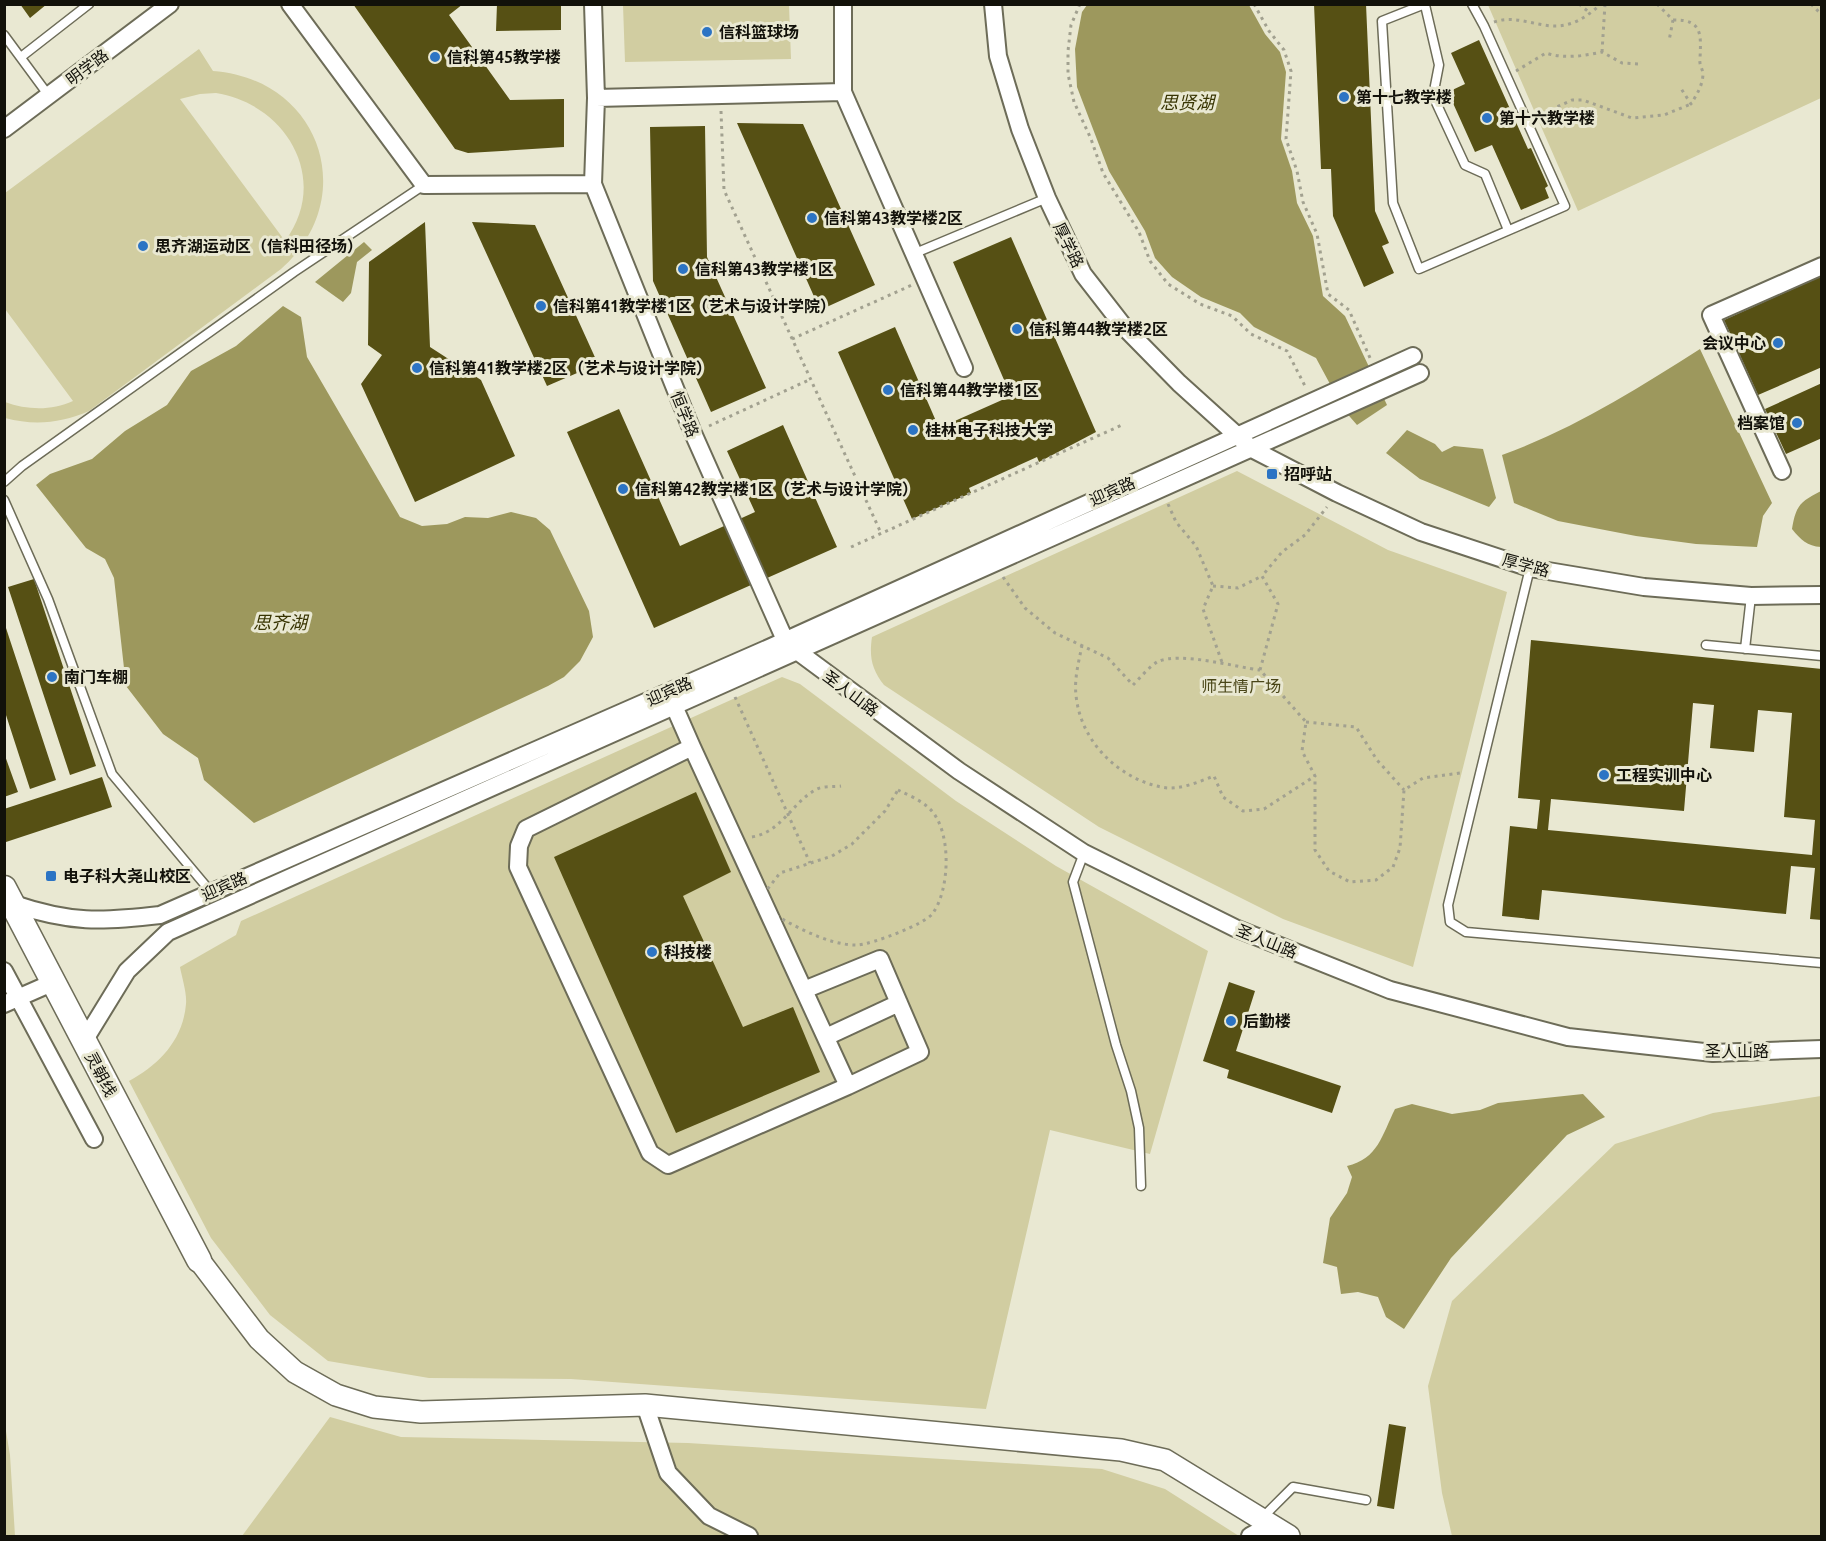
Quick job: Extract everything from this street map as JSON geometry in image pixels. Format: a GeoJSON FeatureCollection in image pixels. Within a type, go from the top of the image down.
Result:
{"type":"FeatureCollection","features":[{"type":"Feature","properties":{"kind":"main road","name":"灵朝线"},"geometry":{"type":"LineString","coordinates":[[9,896],[199,1260]]}},
{"type":"Feature","properties":{"kind":"street","name":"明学路"},"geometry":{"type":"LineString","coordinates":[[4,129],[170,4]]}},
{"type":"Feature","properties":{"kind":"street"},"geometry":{"type":"LineString","coordinates":[[290,4],[424,185],[593,184]]}},
{"type":"Feature","properties":{"kind":"street","name":"恒学路"},"geometry":{"type":"LineString","coordinates":[[593,4],[596,98],[593,184],[693,433],[791,645]]}},
{"type":"Feature","properties":{"kind":"street"},"geometry":{"type":"LineString","coordinates":[[843,4],[843,92],[964,368]]}},
{"type":"Feature","properties":{"kind":"street","name":"厚学路"},"geometry":{"type":"LineString","coordinates":[[993,4],[998,56],[1020,129],[1047,198],[1083,274],[1125,328],[1234,435],[1252,449],[1337,494],[1421,532],[1530,568],[1644,587],[1750,596],[1821,596]]}},
{"type":"Feature","properties":{"kind":"street"},"geometry":{"type":"LineString","coordinates":[[596,98],[843,92]]}},
{"type":"Feature","properties":{"kind":"street"},"geometry":{"type":"LineString","coordinates":[[1782,471],[1711,315],[1821,266]]}},
{"type":"Feature","properties":{"kind":"street","name":"迎宾路"},"geometry":{"type":"LineString","coordinates":[[84,1041],[127,971],[168,932],[728,682],[791,645],[1234,435],[1413,356]]}},
{"type":"Feature","properties":{"kind":"street","name":"迎宾路"},"geometry":{"type":"LineString","coordinates":[[9,896],[50,916],[101,922],[160,915],[791,645],[993,563],[1420,374]]}},
{"type":"Feature","properties":{"kind":"street","name":"圣人山路"},"geometry":{"type":"LineString","coordinates":[[791,645],[959,771],[1084,853],[1234,928],[1390,990],[1568,1037],[1713,1053],[1821,1049]]}},
{"type":"Feature","properties":{"kind":"street"},"geometry":{"type":"LineString","coordinates":[[674,706],[848,1086]]}},
{"type":"Feature","properties":{"kind":"street"},"geometry":{"type":"LineString","coordinates":[[692,747],[526,829],[519,846],[518,867],[650,1153],[668,1164],[848,1086],[920,1052],[880,959],[804,990]]}},
{"type":"Feature","properties":{"kind":"street"},"geometry":{"type":"LineString","coordinates":[[4,971],[11,1001],[94,1139]]}},
{"type":"Feature","properties":{"kind":"street"},"geometry":{"type":"LineString","coordinates":[[11,1001],[54,982]]}},
{"type":"Feature","properties":{"kind":"street"},"geometry":{"type":"LineString","coordinates":[[826,1037],[899,1003]]}},
{"type":"Feature","properties":{"kind":"street"},"geometry":{"type":"LineString","coordinates":[[199,1260],[231,1306],[278,1358],[295,1372],[336,1395],[355,1402],[390,1410],[421,1412],[645,1406],[1140,1453],[1165,1461],[1215,1489],[1260,1527],[1289,1536]]}},
{"type":"Feature","properties":{"kind":"street"},"geometry":{"type":"LineString","coordinates":[[645,1406],[668,1473],[709,1516],[749,1536]]}},
{"type":"Feature","properties":{"kind":"lane"},"geometry":{"type":"LineString","coordinates":[[21,57],[88,4]]}},
{"type":"Feature","properties":{"kind":"lane"},"geometry":{"type":"LineString","coordinates":[[1472,4],[1565,206],[1419,269],[1393,203],[1382,21],[1425,5],[1439,65],[1433,96],[1465,165],[1485,174],[1508,230]]}},
{"type":"Feature","properties":{"kind":"lane"},"geometry":{"type":"LineString","coordinates":[[4,35],[49,96]]}},
{"type":"Feature","properties":{"kind":"lane"},"geometry":{"type":"LineString","coordinates":[[4,482],[22,466],[294,272],[424,185]]}},
{"type":"Feature","properties":{"kind":"lane"},"geometry":{"type":"LineString","coordinates":[[913,254],[1047,198]]}},
{"type":"Feature","properties":{"kind":"lane"},"geometry":{"type":"LineString","coordinates":[[4,500],[48,599],[112,774],[211,892]]}},
{"type":"Feature","properties":{"kind":"lane"},"geometry":{"type":"LineString","coordinates":[[1530,568],[1448,905],[1450,922],[1466,932],[1821,963]]}},
{"type":"Feature","properties":{"kind":"lane"},"geometry":{"type":"LineString","coordinates":[[1745,649],[1750,596]]}},
{"type":"Feature","properties":{"kind":"lane"},"geometry":{"type":"LineString","coordinates":[[1706,645],[1821,657]]}},
{"type":"Feature","properties":{"kind":"lane"},"geometry":{"type":"LineString","coordinates":[[1084,853],[1073,882],[1116,1045],[1131,1090],[1138,1128],[1141,1186]]}},
{"type":"Feature","properties":{"kind":"lane"},"geometry":{"type":"LineString","coordinates":[[1260,1527],[1293,1487],[1366,1500]]}},
{"type":"Feature","properties":{"kind":"path"},"geometry":{"type":"LineString","coordinates":[[1080,4],[1071,25],[1068,51],[1068,74],[1074,102],[1103,173],[1139,232],[1150,261],[1168,284],[1200,304],[1232,316],[1251,334],[1287,351],[1313,401]]}},
{"type":"Feature","properties":{"kind":"path"},"geometry":{"type":"LineString","coordinates":[[1254,4],[1269,31],[1284,50],[1291,71],[1286,139],[1297,171],[1303,202],[1317,234],[1328,294],[1349,310],[1376,373]]}},
{"type":"Feature","properties":{"kind":"path"},"geometry":{"type":"LineString","coordinates":[[1579,4],[1590,13]]}},
{"type":"Feature","properties":{"kind":"path"},"geometry":{"type":"LineString","coordinates":[[1484,26],[1506,17],[1556,26],[1570,24],[1603,4]]}},
{"type":"Feature","properties":{"kind":"path"},"geometry":{"type":"LineString","coordinates":[[1602,52],[1603,4]]}},
{"type":"Feature","properties":{"kind":"path"},"geometry":{"type":"LineString","coordinates":[[1527,121],[1572,100],[1583,100],[1632,118],[1664,115],[1691,104],[1700,89],[1703,72],[1699,61],[1702,37],[1695,26],[1686,20],[1673,20],[1657,4]]}},
{"type":"Feature","properties":{"kind":"path"},"geometry":{"type":"LineString","coordinates":[[1811,4],[1821,15]]}},
{"type":"Feature","properties":{"kind":"path"},"geometry":{"type":"LineString","coordinates":[[1669,41],[1673,20]]}},
{"type":"Feature","properties":{"kind":"path"},"geometry":{"type":"LineString","coordinates":[[1507,77],[1546,53],[1556,57],[1584,56],[1602,52],[1622,63],[1640,64]]}},
{"type":"Feature","properties":{"kind":"path"},"geometry":{"type":"LineString","coordinates":[[1680,87],[1691,104]]}},
{"type":"Feature","properties":{"kind":"path"},"geometry":{"type":"LineString","coordinates":[[721,96],[724,190],[881,534]]}},
{"type":"Feature","properties":{"kind":"path"},"geometry":{"type":"LineString","coordinates":[[792,339],[925,279]]}},
{"type":"Feature","properties":{"kind":"path"},"geometry":{"type":"LineString","coordinates":[[693,433],[810,379]]}},
{"type":"Feature","properties":{"kind":"path"},"geometry":{"type":"LineString","coordinates":[[851,547],[1122,425]]}},
{"type":"Feature","properties":{"kind":"path"},"geometry":{"type":"LineString","coordinates":[[1162,488],[1176,522],[1196,546],[1213,586],[1203,609],[1224,666]]}},
{"type":"Feature","properties":{"kind":"path"},"geometry":{"type":"LineString","coordinates":[[1213,586],[1238,588],[1262,576],[1282,552],[1305,535],[1337,494]]}},
{"type":"Feature","properties":{"kind":"path"},"geometry":{"type":"LineString","coordinates":[[993,563],[1025,608],[1055,633],[1108,658],[1133,685],[1158,662],[1191,657],[1224,666],[1260,670],[1306,722],[1356,727],[1377,760],[1404,790],[1400,848],[1393,867],[1376,880],[1350,882],[1329,871],[1315,849],[1315,776],[1302,751],[1306,722]]}},
{"type":"Feature","properties":{"kind":"path"},"geometry":{"type":"LineString","coordinates":[[1260,670],[1278,604],[1262,576]]}},
{"type":"Feature","properties":{"kind":"path"},"geometry":{"type":"LineString","coordinates":[[1082,645],[1076,694],[1081,719],[1092,744],[1113,763],[1134,777],[1162,788],[1188,785],[1214,776],[1223,797],[1243,811],[1264,809],[1315,776]]}},
{"type":"Feature","properties":{"kind":"path"},"geometry":{"type":"LineString","coordinates":[[728,682],[810,863]]}},
{"type":"Feature","properties":{"kind":"path"},"geometry":{"type":"LineString","coordinates":[[1404,790],[1423,778],[1460,773]]}},
{"type":"Feature","properties":{"kind":"path"},"geometry":{"type":"LineString","coordinates":[[745,838],[762,835],[780,825],[818,788],[841,786]]}},
{"type":"Feature","properties":{"kind":"path"},"geometry":{"type":"LineString","coordinates":[[898,790],[930,809],[941,829],[945,850],[943,894],[932,916],[878,942],[857,945],[805,931],[756,904],[780,873],[810,863],[832,856],[852,844],[885,811],[898,790]]}},
{"type":"Feature","properties":{"kind":"green space","name":"信科篮球场"},"geometry":{"type":"Polygon","coordinates":[[[623,5],[789,5],[791,59],[625,62],[623,5]]]}},
{"type":"Feature","properties":{"kind":"green space"},"geometry":{"type":"Polygon","coordinates":[[[1488,5],[1821,5],[1821,98],[1578,211],[1488,5]]]}},
{"type":"Feature","properties":{"kind":"green space","name":"思齐湖运动区（信科田径场）"},"geometry":{"type":"Polygon","coordinates":[[[199,49],[213,71],[250,79],[280,95],[303,118],[318,146],[323,177],[319,209],[305,240],[281,269],[89,411],[48,422],[27,422],[5,418],[5,402],[22,407],[39,408],[73,401],[5,309],[5,193],[199,49]],[[216,93],[180,99],[285,241],[298,217],[303,193],[302,170],[294,148],[281,128],[263,112],[241,100],[216,93]]]}},
{"type":"Feature","properties":{"kind":"green space","name":"师生情广场"},"geometry":{"type":"Polygon","coordinates":[[[1237,471],[1388,550],[1507,592],[1413,967],[1283,919],[1099,827],[884,685],[874,668],[871,657],[872,637],[1237,471]]]}},
{"type":"Feature","properties":{"kind":"green space"},"geometry":{"type":"Polygon","coordinates":[[[782,677],[800,684],[956,801],[1056,866],[1208,951],[1150,1154],[1050,1130],[986,1409],[571,1379],[429,1378],[328,1361],[270,1315],[211,1238],[129,1081],[140,1075],[168,1050],[180,1029],[186,1000],[180,967],[236,935],[241,921],[782,677]]]}},
{"type":"Feature","properties":{"kind":"green space"},"geometry":{"type":"Polygon","coordinates":[[[1821,1096],[1821,1536],[1452,1536],[1442,1493],[1428,1386],[1452,1301],[1615,1144],[1713,1113],[1821,1096]]]}},
{"type":"Feature","properties":{"kind":"green space"},"geometry":{"type":"Polygon","coordinates":[[[330,1417],[401,1437],[688,1443],[1102,1469],[1165,1489],[1239,1536],[242,1536],[330,1417]]]}},
{"type":"Feature","properties":{"kind":"green space"},"geometry":{"type":"Polygon","coordinates":[[[4,1419],[10,1455],[15,1536],[5,1536],[4,1419]]]}},
{"type":"Feature","properties":{"kind":"water","name":"思贤湖"},"geometry":{"type":"Polygon","coordinates":[[[1087,5],[1249,5],[1265,34],[1280,52],[1286,72],[1281,139],[1292,171],[1297,203],[1313,236],[1323,296],[1345,316],[1387,405],[1357,425],[1344,410],[1316,358],[1254,327],[1240,313],[1201,297],[1172,277],[1155,258],[1145,231],[1109,171],[1077,87],[1075,49],[1082,12],[1087,5]]]}},
{"type":"Feature","properties":{"kind":"water"},"geometry":{"type":"Polygon","coordinates":[[[364,242],[372,250],[357,262],[351,293],[343,302],[315,282],[364,242]]]}},
{"type":"Feature","properties":{"kind":"water","name":"思齐湖"},"geometry":{"type":"Polygon","coordinates":[[[283,306],[301,317],[307,357],[400,517],[422,526],[447,524],[465,517],[488,518],[511,512],[536,518],[550,530],[589,611],[593,637],[580,661],[564,677],[548,686],[254,823],[204,780],[198,758],[163,734],[126,686],[114,578],[105,559],[86,548],[36,485],[50,474],[92,459],[125,431],[167,405],[191,371],[236,346],[283,306]]]}},
{"type":"Feature","properties":{"kind":"water"},"geometry":{"type":"Polygon","coordinates":[[[1700,349],[1772,503],[1763,516],[1757,547],[1696,544],[1636,536],[1558,521],[1514,503],[1502,455],[1579,421],[1628,394],[1700,349]]]}},
{"type":"Feature","properties":{"kind":"water"},"geometry":{"type":"Polygon","coordinates":[[[1407,430],[1435,444],[1442,452],[1454,446],[1483,449],[1496,498],[1489,507],[1420,479],[1386,453],[1407,430]]]}},
{"type":"Feature","properties":{"kind":"water"},"geometry":{"type":"Polygon","coordinates":[[[1821,491],[1821,547],[1805,542],[1792,529],[1795,514],[1800,505],[1821,491]]]}},
{"type":"Feature","properties":{"kind":"water"},"geometry":{"type":"Polygon","coordinates":[[[1583,1094],[1605,1117],[1567,1135],[1451,1258],[1404,1329],[1386,1317],[1378,1297],[1358,1292],[1341,1294],[1337,1267],[1323,1263],[1330,1218],[1347,1193],[1352,1177],[1347,1166],[1366,1158],[1378,1145],[1395,1109],[1412,1104],[1452,1114],[1480,1110],[1498,1103],[1583,1094]]]}},
{"type":"Feature","properties":{"kind":"building"},"geometry":{"type":"Polygon","coordinates":[[[20,4],[47,4],[30,18],[20,4]]]}},
{"type":"Feature","properties":{"kind":"building","name":"信科第45教学楼"},"geometry":{"type":"Polygon","coordinates":[[[353,4],[463,4],[449,15],[510,100],[564,99],[564,147],[468,153],[455,149],[353,4]]]}},
{"type":"Feature","properties":{"kind":"building","name":"信科第45教学楼"},"geometry":{"type":"Polygon","coordinates":[[[497,4],[561,4],[561,30],[496,31],[497,4]]]}},
{"type":"Feature","properties":{"kind":"building","name":"第十七教学楼"},"geometry":{"type":"Polygon","coordinates":[[[1314,4],[1366,4],[1375,211],[1389,243],[1382,246],[1394,273],[1364,287],[1333,216],[1331,169],[1321,169],[1314,4]]]}},
{"type":"Feature","properties":{"kind":"building","name":"第十六教学楼"},"geometry":{"type":"Polygon","coordinates":[[[1479,40],[1528,149],[1531,148],[1548,186],[1545,188],[1549,198],[1521,210],[1492,145],[1475,152],[1448,92],[1465,84],[1451,53],[1479,40]]]}},
{"type":"Feature","properties":{"kind":"building","name":"信科第43教学楼2区"},"geometry":{"type":"Polygon","coordinates":[[[737,123],[803,124],[875,285],[820,310],[737,123]]]}},
{"type":"Feature","properties":{"kind":"building","name":"信科第43教学楼1区"},"geometry":{"type":"Polygon","coordinates":[[[705,126],[707,257],[766,388],[711,412],[653,281],[650,127],[705,126]]]}},
{"type":"Feature","properties":{"kind":"building","name":"信科第41教学楼2区（艺术与设计学院）"},"geometry":{"type":"Polygon","coordinates":[[[425,222],[430,347],[481,380],[515,456],[415,502],[361,384],[382,355],[368,345],[369,262],[425,222]]]}},
{"type":"Feature","properties":{"kind":"building","name":"信科第41教学楼1区（艺术与设计学院）"},"geometry":{"type":"Polygon","coordinates":[[[472,222],[535,225],[598,364],[547,386],[472,222]]]}},
{"type":"Feature","properties":{"kind":"building"},"geometry":{"type":"Polygon","coordinates":[[[1011,237],[1096,432],[1039,462],[1037,457],[969,488],[971,493],[912,519],[838,352],[895,327],[939,428],[1011,396],[953,262],[1011,237]]]}},
{"type":"Feature","properties":{"kind":"building","name":"会议中心"},"geometry":{"type":"Polygon","coordinates":[[[1822,276],[1822,367],[1758,395],[1724,320],[1822,276]]]}},
{"type":"Feature","properties":{"kind":"building","name":"档案馆"},"geometry":{"type":"Polygon","coordinates":[[[1822,383],[1822,438],[1786,454],[1765,409],[1822,383]]]}},
{"type":"Feature","properties":{"kind":"building"},"geometry":{"type":"Polygon","coordinates":[[[619,409],[680,546],[755,512],[727,451],[783,425],[837,547],[654,628],[567,432],[619,409]]]}},
{"type":"Feature","properties":{"kind":"building","name":"南门车棚"},"geometry":{"type":"Polygon","coordinates":[[[34,579],[96,766],[70,775],[8,587],[34,579]]]}},
{"type":"Feature","properties":{"kind":"building","name":"南门车棚"},"geometry":{"type":"Polygon","coordinates":[[[5,625],[56,780],[30,789],[5,712],[5,625]]]}},
{"type":"Feature","properties":{"kind":"building","name":"工程实训中心"},"geometry":{"type":"Polygon","coordinates":[[[1531,640],[1822,669],[1822,920],[1810,919],[1815,868],[1791,866],[1786,914],[1542,890],[1539,920],[1502,916],[1510,826],[1537,829],[1540,800],[1518,798],[1531,640]],[[1693,703],[1684,811],[1551,799],[1548,830],[1812,855],[1815,820],[1784,817],[1792,713],[1758,710],[1754,752],[1710,748],[1714,705],[1693,703]]]}},
{"type":"Feature","properties":{"kind":"building"},"geometry":{"type":"Polygon","coordinates":[[[4,753],[18,792],[4,797],[4,753]]]}},
{"type":"Feature","properties":{"kind":"building"},"geometry":{"type":"Polygon","coordinates":[[[102,777],[112,807],[6,842],[4,809],[102,777]]]}},
{"type":"Feature","properties":{"kind":"building","name":"科技楼"},"geometry":{"type":"Polygon","coordinates":[[[696,792],[731,872],[683,896],[743,1027],[793,1007],[820,1072],[676,1133],[554,857],[696,792]]]}},
{"type":"Feature","properties":{"kind":"building","name":"后勤楼"},"geometry":{"type":"Polygon","coordinates":[[[1229,982],[1255,991],[1236,1051],[1341,1086],[1332,1113],[1227,1078],[1229,1070],[1203,1061],[1229,982]]]}},
{"type":"Feature","properties":{"kind":"building"},"geometry":{"type":"Polygon","coordinates":[[[1389,1424],[1406,1427],[1394,1509],[1377,1506],[1389,1424]]]}},
{"type":"Feature","properties":{"kind":"place","name":"信科篮球场"},"geometry":{"type":"Point","coordinates":[707,32]}},
{"type":"Feature","properties":{"kind":"place","name":"信科第45教学楼"},"geometry":{"type":"Point","coordinates":[435,57]}},
{"type":"Feature","properties":{"kind":"place","name":"第十七教学楼"},"geometry":{"type":"Point","coordinates":[1344,97]}},
{"type":"Feature","properties":{"kind":"place","name":"第十六教学楼"},"geometry":{"type":"Point","coordinates":[1487,118]}},
{"type":"Feature","properties":{"kind":"place","name":"信科第43教学楼2区"},"geometry":{"type":"Point","coordinates":[812,218]}},
{"type":"Feature","properties":{"kind":"place","name":"思齐湖运动区（信科田径场）"},"geometry":{"type":"Point","coordinates":[143,246]}},
{"type":"Feature","properties":{"kind":"place","name":"信科第43教学楼1区"},"geometry":{"type":"Point","coordinates":[683,269]}},
{"type":"Feature","properties":{"kind":"place","name":"信科第41教学楼1区（艺术与设计学院）"},"geometry":{"type":"Point","coordinates":[541,306]}},
{"type":"Feature","properties":{"kind":"place","name":"信科第44教学楼2区"},"geometry":{"type":"Point","coordinates":[1017,329]}},
{"type":"Feature","properties":{"kind":"place","name":"会议中心"},"geometry":{"type":"Point","coordinates":[1778,343]}},
{"type":"Feature","properties":{"kind":"place","name":"信科第41教学楼2区（艺术与设计学院）"},"geometry":{"type":"Point","coordinates":[417,368]}},
{"type":"Feature","properties":{"kind":"place","name":"信科第44教学楼1区"},"geometry":{"type":"Point","coordinates":[888,390]}},
{"type":"Feature","properties":{"kind":"place","name":"档案馆"},"geometry":{"type":"Point","coordinates":[1797,423]}},
{"type":"Feature","properties":{"kind":"place","name":"桂林电子科技大学"},"geometry":{"type":"Point","coordinates":[913,430]}},
{"type":"Feature","properties":{"kind":"place","name":"招呼站"},"geometry":{"type":"Point","coordinates":[1272,474]}},
{"type":"Feature","properties":{"kind":"place","name":"信科第42教学楼1区（艺术与设计学院）"},"geometry":{"type":"Point","coordinates":[623,489]}},
{"type":"Feature","properties":{"kind":"place","name":"南门车棚"},"geometry":{"type":"Point","coordinates":[52,677]}},
{"type":"Feature","properties":{"kind":"place","name":"工程实训中心"},"geometry":{"type":"Point","coordinates":[1604,775]}},
{"type":"Feature","properties":{"kind":"place","name":"电子科大尧山校区"},"geometry":{"type":"Point","coordinates":[51,876]}},
{"type":"Feature","properties":{"kind":"place","name":"科技楼"},"geometry":{"type":"Point","coordinates":[652,952]}},
{"type":"Feature","properties":{"kind":"place","name":"后勤楼"},"geometry":{"type":"Point","coordinates":[1231,1021]}}]}
